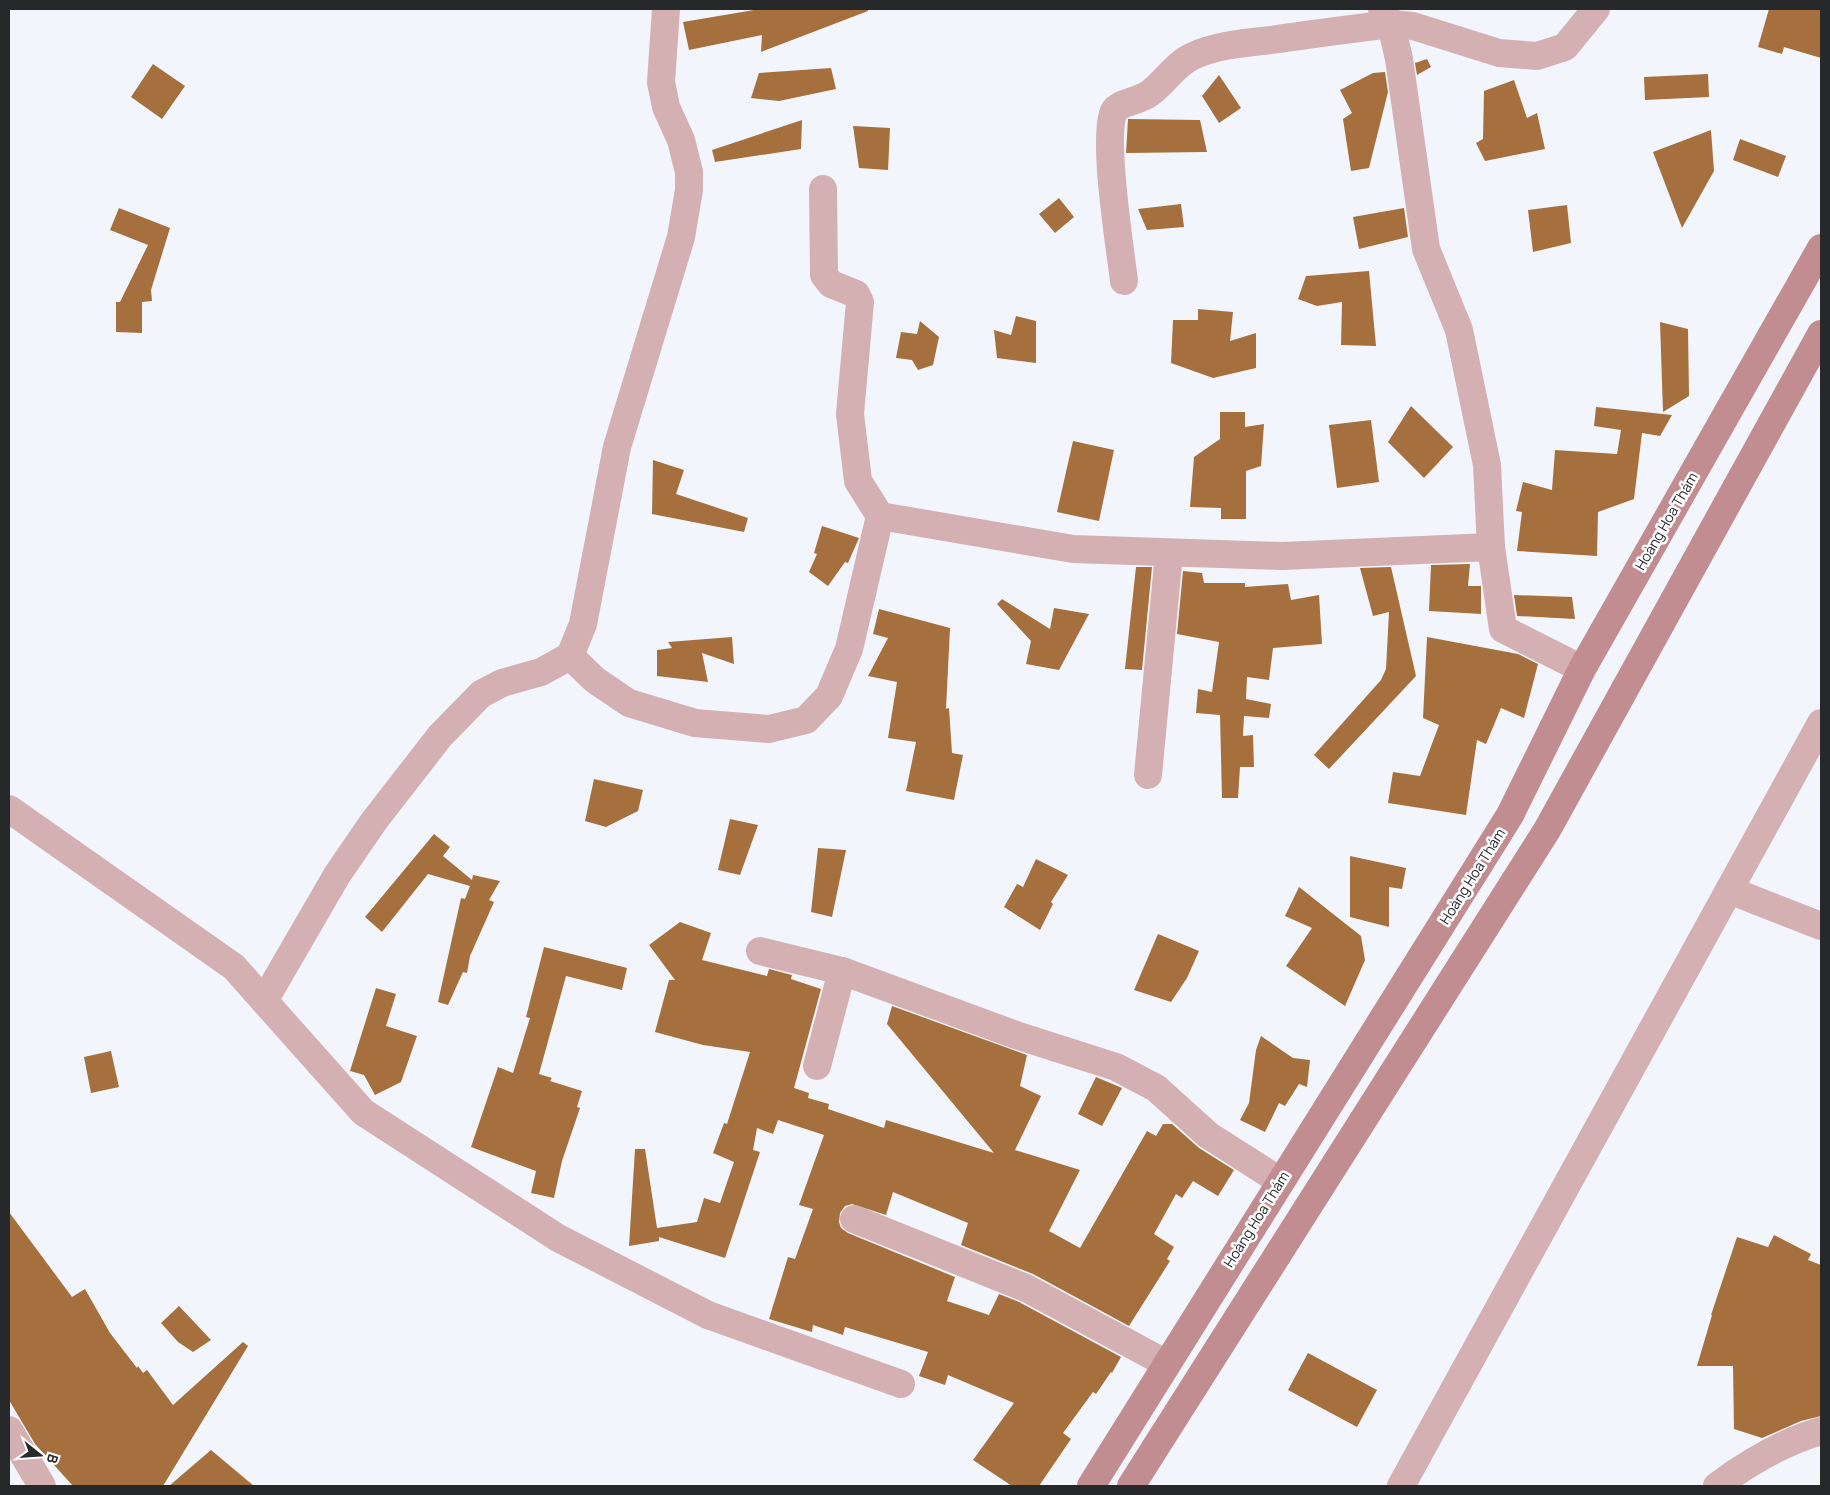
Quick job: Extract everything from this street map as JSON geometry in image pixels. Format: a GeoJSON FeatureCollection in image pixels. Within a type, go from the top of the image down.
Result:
{"type":"FeatureCollection","features":[{"type":"Feature","properties":{"kind":"main road","name":"Hoàng Hoa Thám"},"geometry":{"type":"LineString","coordinates":[[1091,1486],[1510,815],[1582,669],[1821,248]]}},
{"type":"Feature","properties":{"kind":"main road"},"geometry":{"type":"LineString","coordinates":[[1131,1486],[1547,830],[1821,334]]}},
{"type":"Feature","properties":{"kind":"street"},"geometry":{"type":"LineString","coordinates":[[264,1001],[337,875],[374,821],[440,736],[481,694],[502,683],[541,672],[570,656],[583,624],[617,447],[681,237],[689,190],[689,172],[681,140],[666,106],[662,82],[666,9]]}},
{"type":"Feature","properties":{"kind":"street"},"geometry":{"type":"LineString","coordinates":[[1124,281],[1114,198],[1110,128],[1115,110],[1122,104],[1137,102],[1151,93],[1173,70],[1192,56],[1221,47],[1387,16],[1499,53],[1537,56],[1565,47],[1596,9]]}},
{"type":"Feature","properties":{"kind":"street"},"geometry":{"type":"LineString","coordinates":[[1387,16],[1399,59],[1426,249],[1459,330],[1487,465],[1491,548],[1503,629],[1582,669]]}},
{"type":"Feature","properties":{"kind":"street"},"geometry":{"type":"LineString","coordinates":[[570,656],[595,680],[629,703],[695,723],[769,729],[806,720],[829,696],[849,650],[880,516],[858,481],[850,414],[860,302],[856,294],[831,284],[824,275],[823,189]]}},
{"type":"Feature","properties":{"kind":"street"},"geometry":{"type":"LineString","coordinates":[[880,516],[1073,549],[1169,554],[1282,556],[1491,548]]}},
{"type":"Feature","properties":{"kind":"street"},"geometry":{"type":"LineString","coordinates":[[1148,775],[1169,554]]}},
{"type":"Feature","properties":{"kind":"street"},"geometry":{"type":"LineString","coordinates":[[1401,1486],[1821,723]]}},
{"type":"Feature","properties":{"kind":"street"},"geometry":{"type":"LineString","coordinates":[[9,809],[234,967],[363,1112],[558,1238],[708,1315],[901,1384]]}},
{"type":"Feature","properties":{"kind":"street"},"geometry":{"type":"LineString","coordinates":[[1729,890],[1821,926]]}},
{"type":"Feature","properties":{"kind":"street"},"geometry":{"type":"LineString","coordinates":[[760,951],[842,970],[1016,1035],[1116,1068],[1156,1088],[1208,1135],[1280,1181]]}},
{"type":"Feature","properties":{"kind":"street"},"geometry":{"type":"LineString","coordinates":[[817,1066],[842,970]]}},
{"type":"Feature","properties":{"kind":"street"},"geometry":{"type":"LineString","coordinates":[[854,1219],[1026,1288],[1167,1364]]}},
{"type":"Feature","properties":{"kind":"street"},"geometry":{"type":"LineString","coordinates":[[9,1430],[42,1486]]}},
{"type":"Feature","properties":{"kind":"street"},"geometry":{"type":"LineString","coordinates":[[1717,1486],[1756,1460],[1794,1439],[1821,1431]]}},
{"type":"Feature","properties":{"kind":"building"},"geometry":{"type":"Polygon","coordinates":[[[760,9],[868,9],[868,11],[761,52],[762,35],[689,50],[683,22],[760,9]]]}},
{"type":"Feature","properties":{"kind":"building"},"geometry":{"type":"Polygon","coordinates":[[[1769,9],[1821,9],[1821,58],[1784,47],[1782,54],[1758,47],[1769,9]]]}},
{"type":"Feature","properties":{"kind":"building"},"geometry":{"type":"Polygon","coordinates":[[[1427,59],[1431,67],[1417,75],[1415,63],[1427,59]]]}},
{"type":"Feature","properties":{"kind":"building"},"geometry":{"type":"Polygon","coordinates":[[[153,64],[185,86],[162,119],[131,97],[153,64]]]}},
{"type":"Feature","properties":{"kind":"building"},"geometry":{"type":"Polygon","coordinates":[[[831,68],[836,89],[779,101],[751,98],[759,73],[831,68]]]}},
{"type":"Feature","properties":{"kind":"building"},"geometry":{"type":"Polygon","coordinates":[[[1385,72],[1388,92],[1369,168],[1351,171],[1343,119],[1352,113],[1340,90],[1373,73],[1385,72]]]}},
{"type":"Feature","properties":{"kind":"building"},"geometry":{"type":"Polygon","coordinates":[[[1708,74],[1709,97],[1645,100],[1644,77],[1708,74]]]}},
{"type":"Feature","properties":{"kind":"building"},"geometry":{"type":"Polygon","coordinates":[[[1219,75],[1241,108],[1219,123],[1202,96],[1219,75]]]}},
{"type":"Feature","properties":{"kind":"building"},"geometry":{"type":"Polygon","coordinates":[[[1514,80],[1527,118],[1537,113],[1545,149],[1485,161],[1476,143],[1483,139],[1484,91],[1514,80]]]}},
{"type":"Feature","properties":{"kind":"building"},"geometry":{"type":"Polygon","coordinates":[[[1128,119],[1200,120],[1207,152],[1126,153],[1128,119]]]}},
{"type":"Feature","properties":{"kind":"building"},"geometry":{"type":"Polygon","coordinates":[[[802,120],[801,149],[715,162],[712,150],[802,120]]]}},
{"type":"Feature","properties":{"kind":"building"},"geometry":{"type":"Polygon","coordinates":[[[853,126],[890,128],[888,170],[859,168],[853,126]]]}},
{"type":"Feature","properties":{"kind":"building"},"geometry":{"type":"Polygon","coordinates":[[[1711,130],[1714,171],[1682,228],[1653,152],[1711,130]]]}},
{"type":"Feature","properties":{"kind":"building"},"geometry":{"type":"Polygon","coordinates":[[[1740,139],[1786,156],[1778,177],[1733,160],[1740,139]]]}},
{"type":"Feature","properties":{"kind":"building"},"geometry":{"type":"Polygon","coordinates":[[[1059,198],[1074,217],[1055,233],[1039,214],[1059,198]]]}},
{"type":"Feature","properties":{"kind":"building"},"geometry":{"type":"Polygon","coordinates":[[[1181,204],[1184,227],[1147,230],[1138,209],[1181,204]]]}},
{"type":"Feature","properties":{"kind":"building"},"geometry":{"type":"Polygon","coordinates":[[[1567,205],[1571,243],[1533,252],[1528,210],[1567,205]]]}},
{"type":"Feature","properties":{"kind":"building"},"geometry":{"type":"Polygon","coordinates":[[[119,208],[170,228],[151,290],[152,301],[142,302],[142,333],[116,332],[116,302],[120,302],[148,245],[110,230],[119,208]]]}},
{"type":"Feature","properties":{"kind":"building"},"geometry":{"type":"Polygon","coordinates":[[[1404,208],[1408,237],[1359,249],[1353,217],[1404,208]]]}},
{"type":"Feature","properties":{"kind":"building"},"geometry":{"type":"Polygon","coordinates":[[[1369,271],[1376,346],[1341,345],[1342,302],[1317,306],[1298,299],[1306,276],[1369,271]]]}},
{"type":"Feature","properties":{"kind":"building"},"geometry":{"type":"Polygon","coordinates":[[[1198,309],[1233,312],[1230,341],[1256,333],[1256,368],[1213,378],[1171,363],[1173,320],[1198,320],[1198,309]]]}},
{"type":"Feature","properties":{"kind":"building"},"geometry":{"type":"Polygon","coordinates":[[[1016,316],[1036,321],[1036,363],[997,358],[994,330],[1011,335],[1016,316]]]}},
{"type":"Feature","properties":{"kind":"building"},"geometry":{"type":"Polygon","coordinates":[[[920,321],[939,337],[933,365],[918,370],[912,360],[896,358],[901,332],[917,334],[920,321]]]}},
{"type":"Feature","properties":{"kind":"building"},"geometry":{"type":"Polygon","coordinates":[[[1660,322],[1688,329],[1689,396],[1663,412],[1660,322]]]}},
{"type":"Feature","properties":{"kind":"building"},"geometry":{"type":"Polygon","coordinates":[[[1411,406],[1453,447],[1424,478],[1388,442],[1411,406]]]}},
{"type":"Feature","properties":{"kind":"building"},"geometry":{"type":"Polygon","coordinates":[[[1596,407],[1672,415],[1660,436],[1642,433],[1634,499],[1598,512],[1597,556],[1517,551],[1522,512],[1516,511],[1523,482],[1552,490],[1555,450],[1617,454],[1621,430],[1594,426],[1596,407]]]}},
{"type":"Feature","properties":{"kind":"building"},"geometry":{"type":"Polygon","coordinates":[[[1220,412],[1245,412],[1245,427],[1264,424],[1261,466],[1246,471],[1246,519],[1221,519],[1221,508],[1190,507],[1194,457],[1220,439],[1220,412]]]}},
{"type":"Feature","properties":{"kind":"building"},"geometry":{"type":"Polygon","coordinates":[[[1371,420],[1379,482],[1337,488],[1329,425],[1371,420]]]}},
{"type":"Feature","properties":{"kind":"building"},"geometry":{"type":"Polygon","coordinates":[[[1073,441],[1114,450],[1099,521],[1057,512],[1073,441]]]}},
{"type":"Feature","properties":{"kind":"building"},"geometry":{"type":"Polygon","coordinates":[[[653,460],[684,470],[676,494],[748,518],[744,532],[652,514],[653,460]]]}},
{"type":"Feature","properties":{"kind":"building"},"geometry":{"type":"Polygon","coordinates":[[[822,526],[859,538],[848,563],[845,562],[828,586],[809,572],[817,554],[814,553],[822,526]]]}},
{"type":"Feature","properties":{"kind":"building"},"geometry":{"type":"Polygon","coordinates":[[[1470,564],[1468,586],[1481,586],[1481,614],[1429,611],[1431,565],[1470,564]]]}},
{"type":"Feature","properties":{"kind":"building"},"geometry":{"type":"Polygon","coordinates":[[[1136,567],[1152,567],[1142,670],[1125,669],[1136,567]]]}},
{"type":"Feature","properties":{"kind":"building"},"geometry":{"type":"Polygon","coordinates":[[[1391,567],[1416,676],[1329,769],[1314,755],[1381,680],[1386,669],[1389,612],[1373,616],[1360,568],[1391,567]]]}},
{"type":"Feature","properties":{"kind":"building"},"geometry":{"type":"Polygon","coordinates":[[[1183,571],[1202,573],[1204,583],[1245,583],[1245,587],[1288,584],[1291,600],[1319,595],[1322,644],[1273,648],[1269,680],[1247,677],[1246,699],[1271,704],[1269,718],[1244,716],[1243,736],[1253,735],[1254,767],[1240,767],[1238,798],[1222,798],[1220,715],[1196,713],[1198,689],[1212,692],[1219,642],[1177,634],[1183,571]]]}},
{"type":"Feature","properties":{"kind":"building"},"geometry":{"type":"Polygon","coordinates":[[[1514,595],[1572,597],[1575,619],[1517,616],[1514,595]]]}},
{"type":"Feature","properties":{"kind":"building"},"geometry":{"type":"Polygon","coordinates":[[[1002,599],[1050,629],[1054,608],[1089,614],[1059,670],[1026,664],[1031,641],[997,604],[1002,599]]]}},
{"type":"Feature","properties":{"kind":"building"},"geometry":{"type":"Polygon","coordinates":[[[879,609],[950,628],[946,709],[949,708],[952,753],[963,755],[954,800],[906,791],[916,742],[888,738],[897,682],[868,676],[888,638],[873,634],[879,609]]]}},
{"type":"Feature","properties":{"kind":"building"},"geometry":{"type":"Polygon","coordinates":[[[732,637],[734,664],[702,653],[708,682],[657,676],[657,650],[672,648],[668,642],[732,637]]]}},
{"type":"Feature","properties":{"kind":"building"},"geometry":{"type":"Polygon","coordinates":[[[1427,637],[1518,654],[1538,664],[1524,718],[1501,708],[1486,744],[1477,740],[1466,815],[1388,803],[1393,772],[1420,776],[1439,725],[1423,718],[1427,637]]]}},
{"type":"Feature","properties":{"kind":"building"},"geometry":{"type":"Polygon","coordinates":[[[594,779],[643,790],[638,811],[606,827],[585,821],[594,779]]]}},
{"type":"Feature","properties":{"kind":"building"},"geometry":{"type":"Polygon","coordinates":[[[730,819],[758,825],[740,875],[718,870],[730,819]]]}},
{"type":"Feature","properties":{"kind":"building"},"geometry":{"type":"Polygon","coordinates":[[[434,834],[450,847],[443,856],[472,880],[473,875],[500,881],[489,900],[494,902],[470,956],[467,973],[463,972],[448,1005],[438,1002],[461,898],[465,899],[470,886],[428,874],[382,932],[365,917],[434,834]]]}},
{"type":"Feature","properties":{"kind":"building"},"geometry":{"type":"Polygon","coordinates":[[[818,848],[846,850],[832,917],[811,912],[818,848]]]}},
{"type":"Feature","properties":{"kind":"building"},"geometry":{"type":"Polygon","coordinates":[[[1350,856],[1406,868],[1402,889],[1389,887],[1389,927],[1350,917],[1350,856]]]}},
{"type":"Feature","properties":{"kind":"building"},"geometry":{"type":"Polygon","coordinates":[[[1036,859],[1068,875],[1051,902],[1053,904],[1040,930],[1004,907],[1017,884],[1023,887],[1036,859]]]}},
{"type":"Feature","properties":{"kind":"building"},"geometry":{"type":"Polygon","coordinates":[[[1299,887],[1361,936],[1365,960],[1345,1006],[1286,966],[1312,928],[1285,916],[1299,887]]]}},
{"type":"Feature","properties":{"kind":"building"},"geometry":{"type":"Polygon","coordinates":[[[680,922],[711,933],[702,960],[767,976],[769,969],[792,975],[791,979],[821,989],[794,1088],[809,1093],[808,1098],[829,1104],[828,1109],[884,1128],[886,1120],[994,1153],[887,1024],[892,1006],[1027,1055],[1020,1086],[1041,1096],[1015,1150],[1080,1170],[1049,1231],[1080,1248],[1147,1131],[1156,1136],[1163,1124],[1172,1124],[1199,1148],[1234,1170],[1218,1196],[1193,1181],[1182,1198],[1176,1194],[1154,1234],[1174,1247],[1167,1259],[1170,1261],[1129,1326],[1033,1274],[961,1245],[968,1223],[893,1192],[886,1215],[852,1204],[845,1206],[840,1213],[839,1222],[841,1228],[848,1233],[955,1277],[947,1301],[989,1315],[999,1294],[1019,1302],[1121,1357],[1112,1373],[1096,1394],[1093,1392],[1063,1433],[1071,1439],[1039,1486],[1012,1486],[973,1460],[1014,1403],[948,1375],[945,1385],[919,1376],[928,1352],[845,1327],[843,1335],[813,1325],[812,1332],[769,1319],[788,1257],[795,1259],[813,1209],[799,1205],[824,1135],[778,1120],[773,1134],[757,1128],[753,1150],[760,1152],[725,1258],[659,1237],[659,1241],[629,1246],[635,1149],[645,1149],[657,1228],[697,1222],[704,1198],[720,1203],[734,1162],[713,1153],[724,1123],[727,1124],[750,1052],[703,1045],[655,1032],[669,980],[675,980],[649,945],[680,922]]]}},
{"type":"Feature","properties":{"kind":"building"},"geometry":{"type":"Polygon","coordinates":[[[1158,934],[1199,951],[1187,978],[1171,1002],[1134,990],[1158,934]]]}},
{"type":"Feature","properties":{"kind":"building"},"geometry":{"type":"Polygon","coordinates":[[[544,947],[627,968],[622,990],[566,976],[539,1074],[552,1078],[550,1081],[582,1091],[577,1107],[580,1108],[562,1161],[554,1198],[531,1193],[536,1171],[471,1147],[498,1067],[513,1073],[530,1018],[526,1017],[544,947]]]}},
{"type":"Feature","properties":{"kind":"building"},"geometry":{"type":"Polygon","coordinates":[[[376,988],[396,994],[386,1026],[417,1036],[401,1082],[375,1095],[364,1075],[350,1071],[376,988]]]}},
{"type":"Feature","properties":{"kind":"building"},"geometry":{"type":"Polygon","coordinates":[[[1261,1036],[1293,1058],[1310,1060],[1307,1087],[1299,1084],[1285,1106],[1279,1103],[1265,1132],[1240,1120],[1249,1103],[1256,1050],[1261,1036]]]}},
{"type":"Feature","properties":{"kind":"building"},"geometry":{"type":"Polygon","coordinates":[[[111,1051],[119,1087],[91,1093],[84,1057],[111,1051]]]}},
{"type":"Feature","properties":{"kind":"building"},"geometry":{"type":"Polygon","coordinates":[[[1096,1077],[1122,1088],[1102,1126],[1078,1114],[1096,1077]]]}},
{"type":"Feature","properties":{"kind":"building"},"geometry":{"type":"Polygon","coordinates":[[[9,1212],[72,1297],[85,1289],[110,1333],[137,1368],[138,1366],[143,1373],[147,1370],[173,1405],[243,1342],[248,1346],[163,1486],[73,1486],[35,1444],[9,1400],[9,1212]]]}},
{"type":"Feature","properties":{"kind":"building"},"geometry":{"type":"Polygon","coordinates":[[[1774,1235],[1811,1254],[1808,1260],[1821,1265],[1821,1416],[1801,1421],[1762,1438],[1734,1429],[1733,1366],[1697,1366],[1711,1315],[1737,1237],[1768,1247],[1774,1235]]]}},
{"type":"Feature","properties":{"kind":"building"},"geometry":{"type":"Polygon","coordinates":[[[179,1306],[211,1340],[193,1352],[178,1342],[161,1323],[179,1306]]]}},
{"type":"Feature","properties":{"kind":"building"},"geometry":{"type":"Polygon","coordinates":[[[1308,1353],[1377,1390],[1357,1427],[1288,1390],[1308,1353]]]}},
{"type":"Feature","properties":{"kind":"building"},"geometry":{"type":"Polygon","coordinates":[[[211,1450],[254,1486],[169,1486],[211,1450]]]}}]}
